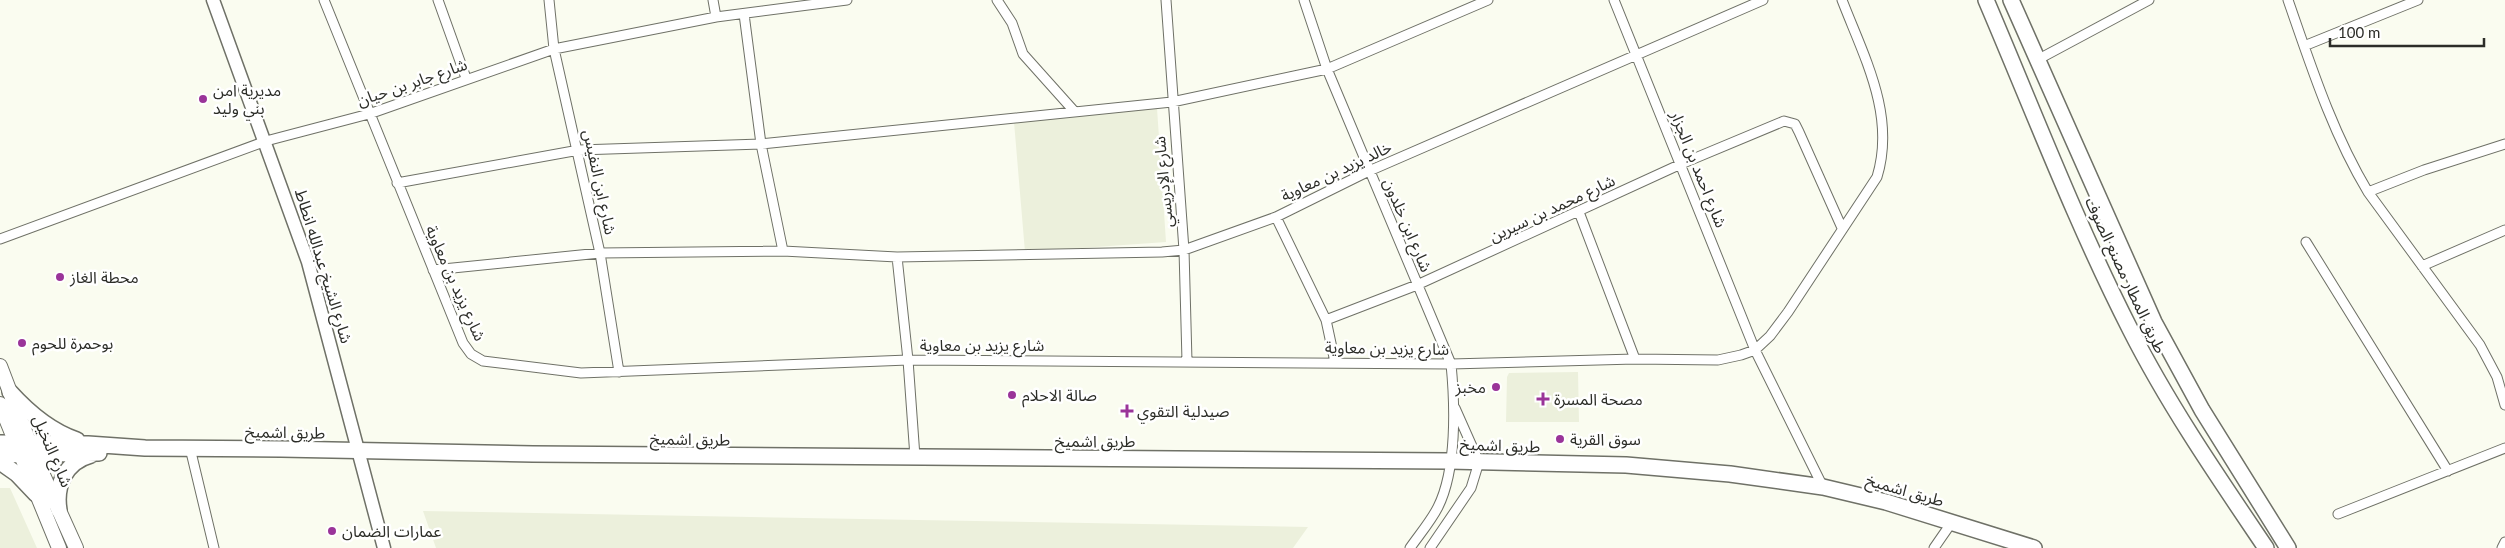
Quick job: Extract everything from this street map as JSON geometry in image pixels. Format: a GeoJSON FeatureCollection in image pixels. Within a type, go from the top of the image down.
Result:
{"type":"FeatureCollection","features":[{"type":"Feature","properties":{"kind":"highway","name":"طريق المطار مصنع الصوف"},"geometry":{"type":"LineString","coordinates":[[1986,0],[2112,293],[2170,401],[2266,548]]}},
{"type":"Feature","properties":{"kind":"highway","name":"طريق المطار مصنع الصوف"},"geometry":{"type":"LineString","coordinates":[[2011,0],[2154,322],[2202,410],[2288,548]]}},
{"type":"Feature","properties":{"kind":"highway"},"geometry":{"type":"LineString","coordinates":[[10,392],[23,406],[53,429],[93,449],[74,463],[65,473],[59,484],[57,497],[59,510]]}},
{"type":"Feature","properties":{"kind":"highway","name":"طريق اشميخ"},"geometry":{"type":"LineString","coordinates":[[0,455],[19,448],[190,448],[357,452],[1449,461],[1626,465],[1730,474],[1823,487],[1886,502],[2034,548]]}},
{"type":"Feature","properties":{"kind":"highway"},"geometry":{"type":"LineString","coordinates":[[0,462],[17,474],[36,494]]}},
{"type":"Feature","properties":{"kind":"highway"},"geometry":{"type":"LineString","coordinates":[[2230,495],[2248,484]]}},
{"type":"Feature","properties":{"kind":"main road","name":"شارع الشيخ عبدالله انطاط"},"geometry":{"type":"LineString","coordinates":[[213,0],[266,141],[316,286],[357,452],[384,548]]}},
{"type":"Feature","properties":{"kind":"main road","name":"شارع النخيل"},"geometry":{"type":"LineString","coordinates":[[0,366],[10,392],[19,448],[59,510],[76,548]]}},
{"type":"Feature","properties":{"kind":"main road","name":"شارع النخيل"},"geometry":{"type":"LineString","coordinates":[[0,404],[59,548]]}},
{"type":"Feature","properties":{"kind":"street","name":"شارع يزيد بن معاوية"},"geometry":{"type":"LineString","coordinates":[[324,0],[463,342],[471,354],[483,361],[581,373],[908,360],[1451,364],[1635,358],[1718,360],[1741,356],[1755,350]]}},
{"type":"Feature","properties":{"kind":"street"},"geometry":{"type":"LineString","coordinates":[[438,0],[466,78]]}},
{"type":"Feature","properties":{"kind":"street","name":"شارع ابن النفيس"},"geometry":{"type":"LineString","coordinates":[[549,0],[554,49],[579,150],[600,253],[619,372]]}},
{"type":"Feature","properties":{"kind":"street"},"geometry":{"type":"LineString","coordinates":[[713,0],[716,17]]}},
{"type":"Feature","properties":{"kind":"street","name":"شارع جابر بن حيان"},"geometry":{"type":"LineString","coordinates":[[0,239],[266,141],[369,114],[466,78],[554,49],[716,17],[847,0]]}},
{"type":"Feature","properties":{"kind":"street"},"geometry":{"type":"LineString","coordinates":[[997,0],[1012,23],[1023,54],[1074,110]]}},
{"type":"Feature","properties":{"kind":"street","name":"شارع الإدريسي"},"geometry":{"type":"LineString","coordinates":[[1166,0],[1184,250],[1187,361]]}},
{"type":"Feature","properties":{"kind":"street","name":"شارع ابن خلدون"},"geometry":{"type":"LineString","coordinates":[[1304,0],[1327,69],[1451,364],[1455,408]]}},
{"type":"Feature","properties":{"kind":"street"},"geometry":{"type":"LineString","coordinates":[[397,182],[579,150],[761,144],[1074,110],[1172,102],[1327,69],[1488,0]]}},
{"type":"Feature","properties":{"kind":"street","name":"شارع احمد بن الجزار"},"geometry":{"type":"LineString","coordinates":[[1614,0],[1755,350],[1823,487]]}},
{"type":"Feature","properties":{"kind":"street","name":"خالد يزيد بن معاوية"},"geometry":{"type":"LineString","coordinates":[[433,270],[600,253],[783,250],[897,257],[1184,250],[1276,217],[1369,171],[1763,0]]}},
{"type":"Feature","properties":{"kind":"street"},"geometry":{"type":"LineString","coordinates":[[1755,350],[1770,336],[1788,312],[1877,177],[1882,160],[1884,138],[1882,113],[1876,86],[1842,0]]}},
{"type":"Feature","properties":{"kind":"street"},"geometry":{"type":"LineString","coordinates":[[2037,60],[2150,0]]}},
{"type":"Feature","properties":{"kind":"street"},"geometry":{"type":"LineString","coordinates":[[2288,0],[2336,132],[2368,192],[2480,345],[2496,377],[2505,405]]}},
{"type":"Feature","properties":{"kind":"street"},"geometry":{"type":"LineString","coordinates":[[2304,46],[2418,0]]}},
{"type":"Feature","properties":{"kind":"street"},"geometry":{"type":"LineString","coordinates":[[744,14],[761,144],[783,250]]}},
{"type":"Feature","properties":{"kind":"street","name":"شارع محمد بن سيرين"},"geometry":{"type":"LineString","coordinates":[[1326,320],[1417,285],[1681,164],[1776,123],[1789,121],[1795,124],[1842,228]]}},
{"type":"Feature","properties":{"kind":"street"},"geometry":{"type":"LineString","coordinates":[[2368,192],[2424,170],[2505,144]]}},
{"type":"Feature","properties":{"kind":"street"},"geometry":{"type":"LineString","coordinates":[[1579,212],[1635,358]]}},
{"type":"Feature","properties":{"kind":"street"},"geometry":{"type":"LineString","coordinates":[[1276,217],[1326,320],[1335,362]]}},
{"type":"Feature","properties":{"kind":"street"},"geometry":{"type":"LineString","coordinates":[[2422,266],[2505,230]]}},
{"type":"Feature","properties":{"kind":"street"},"geometry":{"type":"LineString","coordinates":[[2306,242],[2448,471]]}},
{"type":"Feature","properties":{"kind":"street"},"geometry":{"type":"LineString","coordinates":[[897,257],[908,360],[915,457]]}},
{"type":"Feature","properties":{"kind":"street"},"geometry":{"type":"LineString","coordinates":[[1410,548],[1437,508],[1445,488],[1455,408]]}},
{"type":"Feature","properties":{"kind":"street"},"geometry":{"type":"LineString","coordinates":[[1430,548],[1471,488],[1479,462],[1455,408]]}},
{"type":"Feature","properties":{"kind":"street"},"geometry":{"type":"LineString","coordinates":[[190,448],[214,548]]}},
{"type":"Feature","properties":{"kind":"street"},"geometry":{"type":"LineString","coordinates":[[2338,514],[2505,448]]}},
{"type":"Feature","properties":{"kind":"street"},"geometry":{"type":"LineString","coordinates":[[1934,548],[1952,522]]}},
{"type":"Feature","properties":{"kind":"street"},"geometry":{"type":"LineString","coordinates":[[2502,548],[2505,542]]}},
{"type":"Feature","properties":{"kind":"shaded area"},"geometry":{"type":"Polygon","coordinates":[[[1157,108],[1166,242],[1025,252],[1014,122],[1157,108]]]}},
{"type":"Feature","properties":{"kind":"shaded area","name":"مصحة المسرة"},"geometry":{"type":"Polygon","coordinates":[[[1578,372],[1579,422],[1506,422],[1507,377],[1509,373],[1578,372]]]}},
{"type":"Feature","properties":{"kind":"shaded area"},"geometry":{"type":"Polygon","coordinates":[[[0,488],[10,488],[37,548],[0,548],[0,488]]]}},
{"type":"Feature","properties":{"kind":"shaded area"},"geometry":{"type":"Polygon","coordinates":[[[423,511],[1308,527],[1293,548],[436,548],[423,511]]]}},
{"type":"Feature","properties":{"kind":"place","name":"مديرية امن بني وليد"},"geometry":{"type":"Point","coordinates":[203,99]}},
{"type":"Feature","properties":{"kind":"place","name":"محطة الغاز"},"geometry":{"type":"Point","coordinates":[60,277]}},
{"type":"Feature","properties":{"kind":"place","name":"بوحمرة للحوم"},"geometry":{"type":"Point","coordinates":[22,343]}},
{"type":"Feature","properties":{"kind":"place","name":"مخبز"},"geometry":{"type":"Point","coordinates":[1496,387]}},
{"type":"Feature","properties":{"kind":"place","name":"صالة الاحلام"},"geometry":{"type":"Point","coordinates":[1012,395]}},
{"type":"Feature","properties":{"kind":"place","name":"مصحة المسرة"},"geometry":{"type":"Point","coordinates":[1543,399]}},
{"type":"Feature","properties":{"kind":"place","name":"صيدلية التقوي"},"geometry":{"type":"Point","coordinates":[1127,411]}},
{"type":"Feature","properties":{"kind":"place","name":"سوق القرية"},"geometry":{"type":"Point","coordinates":[1560,439]}},
{"type":"Feature","properties":{"kind":"place","name":"عمارات الضمان"},"geometry":{"type":"Point","coordinates":[332,531]}}]}
